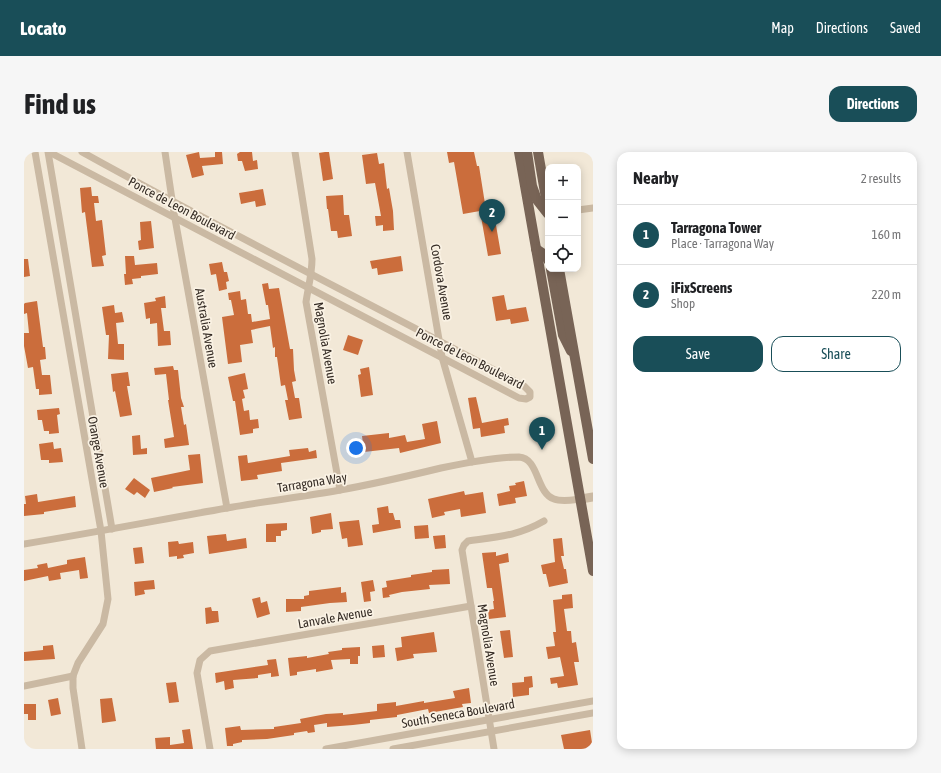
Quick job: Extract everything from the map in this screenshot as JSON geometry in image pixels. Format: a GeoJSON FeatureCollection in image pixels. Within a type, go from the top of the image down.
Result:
{"type":"FeatureCollection","features":[{"type":"Feature","properties":{"kind":"main road"},"geometry":{"type":"LineString","coordinates":[[519,152],[593,571]]}},
{"type":"Feature","properties":{"kind":"main road"},"geometry":{"type":"LineString","coordinates":[[527,152],[532,186],[537,200],[545,210]]}},
{"type":"Feature","properties":{"kind":"main road"},"geometry":{"type":"LineString","coordinates":[[538,152],[546,200]]}},
{"type":"Feature","properties":{"kind":"main road"},"geometry":{"type":"LineString","coordinates":[[536,249],[545,254]]}},
{"type":"Feature","properties":{"kind":"main road"},"geometry":{"type":"LineString","coordinates":[[551,272],[562,336],[574,356]]}},
{"type":"Feature","properties":{"kind":"main road"},"geometry":{"type":"LineString","coordinates":[[560,272],[593,459]]}},
{"type":"Feature","properties":{"kind":"street","name":"Orange Avenue"},"geometry":{"type":"LineString","coordinates":[[35,152],[101,531],[108,599],[102,624],[78,663],[74,676],[73,688],[82,749]]}},
{"type":"Feature","properties":{"kind":"street","name":"Orange Avenue"},"geometry":{"type":"LineString","coordinates":[[49,152],[112,529]]}},
{"type":"Feature","properties":{"kind":"street","name":"Ponce de Leon Boulevard"},"geometry":{"type":"LineString","coordinates":[[49,152],[519,398],[526,399],[530,397],[528,388],[439,340],[173,202],[82,152]]}},
{"type":"Feature","properties":{"kind":"street","name":"Australia Avenue"},"geometry":{"type":"LineString","coordinates":[[165,152],[175,218],[227,508]]}},
{"type":"Feature","properties":{"kind":"street","name":"Magnolia Avenue"},"geometry":{"type":"LineString","coordinates":[[294,152],[312,259],[312,274],[306,302],[340,490]]}},
{"type":"Feature","properties":{"kind":"street","name":"Cordova Avenue"},"geometry":{"type":"LineString","coordinates":[[407,152],[442,357],[472,462]]}},
{"type":"Feature","properties":{"kind":"street"},"geometry":{"type":"LineString","coordinates":[[581,210],[593,208]]}},
{"type":"Feature","properties":{"kind":"street"},"geometry":{"type":"LineString","coordinates":[[55,270],[68,269]]}},
{"type":"Feature","properties":{"kind":"street"},"geometry":{"type":"LineString","coordinates":[[69,350],[81,347]]}},
{"type":"Feature","properties":{"kind":"street"},"geometry":{"type":"LineString","coordinates":[[84,433],[95,431]]}},
{"type":"Feature","properties":{"kind":"street","name":"Tarragona Way"},"geometry":{"type":"LineString","coordinates":[[24,544],[227,508],[340,490],[472,462],[520,457],[525,458],[534,468],[542,488],[548,496],[554,500],[563,501],[581,499]]}},
{"type":"Feature","properties":{"kind":"street"},"geometry":{"type":"LineString","coordinates":[[581,499],[593,497]]}},
{"type":"Feature","properties":{"kind":"street","name":"Magnolia Avenue"},"geometry":{"type":"LineString","coordinates":[[494,749],[462,550],[464,544],[468,541],[514,534],[544,521]]}},
{"type":"Feature","properties":{"kind":"street","name":"Lanvale Avenue"},"geometry":{"type":"LineString","coordinates":[[210,749],[197,673],[200,660],[210,651],[471,606]]}},
{"type":"Feature","properties":{"kind":"street"},"geometry":{"type":"LineString","coordinates":[[24,686],[74,676]]}},
{"type":"Feature","properties":{"kind":"street","name":"South Seneca Boulevard"},"geometry":{"type":"LineString","coordinates":[[326,749],[353,747],[593,701]]}},
{"type":"Feature","properties":{"kind":"street"},"geometry":{"type":"LineString","coordinates":[[551,709],[553,720]]}},
{"type":"Feature","properties":{"kind":"street","name":"South Seneca Boulevard"},"geometry":{"type":"LineString","coordinates":[[393,749],[593,713]]}},
{"type":"Feature","properties":{"kind":"building"},"geometry":{"type":"Polygon","coordinates":[[[199,152],[200,158],[215,157],[215,152],[222,152],[223,164],[202,166],[204,175],[192,178],[186,155],[199,152]]]}},
{"type":"Feature","properties":{"kind":"building"},"geometry":{"type":"Polygon","coordinates":[[[240,152],[252,152],[253,161],[257,160],[258,169],[245,171],[242,161],[238,161],[237,154],[240,152]]]}},
{"type":"Feature","properties":{"kind":"building"},"geometry":{"type":"Polygon","coordinates":[[[329,152],[333,179],[323,181],[319,153],[329,152]]]}},
{"type":"Feature","properties":{"kind":"building"},"geometry":{"type":"Polygon","coordinates":[[[447,152],[474,152],[477,166],[479,166],[486,210],[493,208],[501,254],[488,256],[480,211],[463,214],[454,162],[449,163],[447,152]]]}},
{"type":"Feature","properties":{"kind":"building"},"geometry":{"type":"Polygon","coordinates":[[[377,153],[379,164],[384,163],[387,189],[389,188],[393,211],[394,230],[383,231],[383,225],[376,226],[375,216],[381,216],[375,183],[366,184],[362,155],[377,153]]]}},
{"type":"Feature","properties":{"kind":"building"},"geometry":{"type":"Polygon","coordinates":[[[91,187],[92,196],[98,196],[99,203],[94,203],[96,221],[102,220],[106,255],[102,256],[104,266],[92,267],[85,212],[82,213],[80,188],[91,187]]]}},
{"type":"Feature","properties":{"kind":"building"},"geometry":{"type":"Polygon","coordinates":[[[263,189],[266,205],[256,207],[255,201],[241,204],[239,193],[263,189]]]}},
{"type":"Feature","properties":{"kind":"building"},"geometry":{"type":"Polygon","coordinates":[[[343,195],[344,215],[349,215],[352,236],[338,238],[337,231],[331,231],[326,196],[343,195]]]}},
{"type":"Feature","properties":{"kind":"building"},"geometry":{"type":"Polygon","coordinates":[[[151,221],[154,248],[139,250],[138,241],[141,240],[140,222],[151,221]]]}},
{"type":"Feature","properties":{"kind":"building"},"geometry":{"type":"Polygon","coordinates":[[[125,256],[134,256],[135,265],[157,263],[158,274],[141,276],[141,278],[132,279],[133,284],[125,285],[125,256]]]}},
{"type":"Feature","properties":{"kind":"building"},"geometry":{"type":"Polygon","coordinates":[[[401,256],[403,271],[378,275],[377,268],[372,269],[370,261],[401,256]]]}},
{"type":"Feature","properties":{"kind":"building"},"geometry":{"type":"Polygon","coordinates":[[[24,259],[28,259],[30,276],[24,277],[24,259]]]}},
{"type":"Feature","properties":{"kind":"building"},"geometry":{"type":"Polygon","coordinates":[[[222,262],[224,272],[227,272],[229,281],[226,282],[227,289],[219,291],[216,274],[211,275],[209,264],[222,262]]]}},
{"type":"Feature","properties":{"kind":"building"},"geometry":{"type":"Polygon","coordinates":[[[268,283],[269,289],[279,288],[290,349],[293,349],[296,381],[292,382],[295,398],[299,398],[302,418],[289,420],[285,400],[288,400],[285,385],[281,386],[277,357],[275,357],[275,347],[273,348],[270,326],[251,330],[253,343],[240,345],[242,362],[228,364],[222,317],[234,315],[228,293],[240,291],[241,300],[246,299],[248,314],[251,314],[252,322],[270,319],[262,284],[268,283]]]}},
{"type":"Feature","properties":{"kind":"building"},"geometry":{"type":"Polygon","coordinates":[[[504,295],[507,310],[526,307],[529,321],[511,324],[510,319],[496,321],[492,297],[504,295]]]}},
{"type":"Feature","properties":{"kind":"building"},"geometry":{"type":"Polygon","coordinates":[[[165,296],[166,308],[161,308],[164,331],[170,331],[171,345],[158,346],[157,323],[150,324],[150,318],[146,319],[144,303],[156,301],[155,298],[165,296]]]}},
{"type":"Feature","properties":{"kind":"building"},"geometry":{"type":"Polygon","coordinates":[[[37,301],[46,359],[40,360],[42,375],[50,375],[52,394],[39,395],[39,389],[36,389],[33,367],[28,368],[24,346],[24,333],[29,333],[27,313],[24,314],[24,304],[37,301]]]}},
{"type":"Feature","properties":{"kind":"building"},"geometry":{"type":"Polygon","coordinates":[[[114,305],[115,313],[122,312],[124,322],[116,323],[118,344],[124,344],[124,360],[108,359],[109,335],[106,335],[102,307],[114,305]]]}},
{"type":"Feature","properties":{"kind":"building"},"geometry":{"type":"Polygon","coordinates":[[[348,335],[363,340],[358,355],[343,350],[348,335]]]}},
{"type":"Feature","properties":{"kind":"building"},"geometry":{"type":"Polygon","coordinates":[[[173,366],[174,370],[178,370],[181,398],[184,407],[181,407],[184,425],[186,424],[189,445],[165,448],[164,439],[174,437],[168,400],[166,374],[155,375],[154,368],[173,366]]]}},
{"type":"Feature","properties":{"kind":"building"},"geometry":{"type":"Polygon","coordinates":[[[369,367],[373,395],[361,397],[358,375],[361,374],[360,369],[369,367]]]}},
{"type":"Feature","properties":{"kind":"building"},"geometry":{"type":"Polygon","coordinates":[[[128,372],[130,386],[127,386],[132,415],[120,417],[115,391],[113,392],[111,374],[128,372]]]}},
{"type":"Feature","properties":{"kind":"building"},"geometry":{"type":"Polygon","coordinates":[[[245,373],[248,389],[243,390],[245,398],[242,399],[244,411],[249,410],[250,420],[258,419],[259,428],[253,429],[253,433],[240,435],[235,401],[233,401],[228,377],[245,373]]]}},
{"type":"Feature","properties":{"kind":"building"},"geometry":{"type":"Polygon","coordinates":[[[476,397],[482,423],[508,418],[509,425],[504,426],[505,433],[481,437],[480,428],[473,429],[468,398],[476,397]]]}},
{"type":"Feature","properties":{"kind":"building"},"geometry":{"type":"Polygon","coordinates":[[[59,408],[60,414],[57,415],[59,433],[49,434],[49,431],[44,431],[42,420],[38,420],[37,410],[59,408]]]}},
{"type":"Feature","properties":{"kind":"building"},"geometry":{"type":"Polygon","coordinates":[[[437,421],[441,443],[400,453],[399,448],[364,452],[362,436],[389,433],[389,438],[405,435],[407,442],[425,439],[422,424],[437,421]]]}},
{"type":"Feature","properties":{"kind":"building"},"geometry":{"type":"Polygon","coordinates":[[[140,435],[141,449],[147,448],[147,454],[133,455],[132,436],[140,435]]]}},
{"type":"Feature","properties":{"kind":"building"},"geometry":{"type":"Polygon","coordinates":[[[53,442],[54,449],[61,448],[63,462],[49,463],[49,460],[41,460],[39,444],[53,442]]]}},
{"type":"Feature","properties":{"kind":"building"},"geometry":{"type":"Polygon","coordinates":[[[308,448],[309,452],[316,450],[317,458],[281,463],[282,471],[257,475],[258,479],[241,481],[238,456],[247,455],[248,463],[290,456],[289,450],[308,448]]]}},
{"type":"Feature","properties":{"kind":"building"},"geometry":{"type":"Polygon","coordinates":[[[200,454],[203,483],[172,487],[173,488],[154,492],[151,478],[190,470],[188,455],[200,454]]]}},
{"type":"Feature","properties":{"kind":"building"},"geometry":{"type":"Polygon","coordinates":[[[134,478],[150,490],[145,498],[137,492],[134,495],[125,489],[134,478]]]}},
{"type":"Feature","properties":{"kind":"building"},"geometry":{"type":"Polygon","coordinates":[[[524,481],[527,496],[515,498],[516,503],[499,506],[497,494],[510,491],[509,486],[516,485],[515,483],[524,481]]]}},
{"type":"Feature","properties":{"kind":"building"},"geometry":{"type":"Polygon","coordinates":[[[464,491],[465,495],[483,492],[486,513],[461,517],[460,509],[444,512],[445,515],[432,518],[428,499],[464,491]]]}},
{"type":"Feature","properties":{"kind":"building"},"geometry":{"type":"Polygon","coordinates":[[[37,494],[38,502],[75,496],[76,507],[44,512],[44,514],[24,516],[24,504],[26,504],[25,496],[37,494]]]}},
{"type":"Feature","properties":{"kind":"building"},"geometry":{"type":"Polygon","coordinates":[[[388,506],[389,513],[393,513],[395,520],[400,520],[401,528],[373,533],[372,525],[379,524],[377,508],[388,506]]]}},
{"type":"Feature","properties":{"kind":"building"},"geometry":{"type":"Polygon","coordinates":[[[331,513],[333,529],[321,530],[321,532],[312,534],[310,517],[331,513]]]}},
{"type":"Feature","properties":{"kind":"building"},"geometry":{"type":"Polygon","coordinates":[[[359,520],[363,545],[348,547],[347,538],[342,539],[339,522],[359,520]]]}},
{"type":"Feature","properties":{"kind":"building"},"geometry":{"type":"Polygon","coordinates":[[[287,523],[287,530],[281,531],[281,536],[276,536],[276,542],[266,542],[266,524],[287,523]]]}},
{"type":"Feature","properties":{"kind":"building"},"geometry":{"type":"Polygon","coordinates":[[[428,525],[429,538],[415,539],[414,526],[428,525]]]}},
{"type":"Feature","properties":{"kind":"building"},"geometry":{"type":"Polygon","coordinates":[[[226,534],[227,541],[246,538],[247,548],[209,554],[207,536],[226,534]]]}},
{"type":"Feature","properties":{"kind":"building"},"geometry":{"type":"Polygon","coordinates":[[[445,535],[446,548],[435,549],[433,536],[445,535]]]}},
{"type":"Feature","properties":{"kind":"building"},"geometry":{"type":"Polygon","coordinates":[[[562,538],[564,556],[561,556],[564,569],[566,569],[568,583],[549,587],[546,574],[543,574],[541,565],[555,562],[553,539],[562,538]]]}},
{"type":"Feature","properties":{"kind":"building"},"geometry":{"type":"Polygon","coordinates":[[[178,541],[179,544],[193,542],[194,553],[183,555],[184,558],[177,559],[177,556],[169,557],[168,542],[178,541]]]}},
{"type":"Feature","properties":{"kind":"building"},"geometry":{"type":"Polygon","coordinates":[[[142,547],[144,563],[135,564],[133,548],[142,547]]]}},
{"type":"Feature","properties":{"kind":"building"},"geometry":{"type":"Polygon","coordinates":[[[496,552],[496,556],[508,553],[509,562],[499,564],[506,617],[489,619],[488,610],[494,609],[494,601],[492,588],[487,588],[482,553],[496,552]]]}},
{"type":"Feature","properties":{"kind":"building"},"geometry":{"type":"Polygon","coordinates":[[[85,557],[88,578],[80,579],[79,570],[60,573],[61,579],[49,581],[48,576],[24,581],[24,570],[38,568],[37,565],[47,563],[48,568],[67,564],[67,560],[85,557]]]}},
{"type":"Feature","properties":{"kind":"building"},"geometry":{"type":"Polygon","coordinates":[[[449,569],[450,584],[429,585],[430,589],[402,592],[383,598],[382,588],[387,587],[386,581],[432,572],[432,570],[449,569]]]}},
{"type":"Feature","properties":{"kind":"building"},"geometry":{"type":"Polygon","coordinates":[[[154,580],[155,589],[144,590],[145,594],[135,596],[134,582],[154,580]]]}},
{"type":"Feature","properties":{"kind":"building"},"geometry":{"type":"Polygon","coordinates":[[[373,580],[375,591],[370,592],[371,601],[364,602],[361,582],[373,580]]]}},
{"type":"Feature","properties":{"kind":"building"},"geometry":{"type":"Polygon","coordinates":[[[341,587],[341,593],[346,592],[347,602],[301,607],[301,611],[286,612],[286,599],[304,599],[304,596],[309,595],[309,591],[341,587]]]}},
{"type":"Feature","properties":{"kind":"building"},"geometry":{"type":"Polygon","coordinates":[[[572,594],[573,608],[564,609],[567,631],[571,631],[572,643],[576,642],[579,662],[574,662],[578,685],[558,688],[557,683],[551,684],[550,678],[564,676],[560,657],[548,659],[546,647],[555,646],[553,632],[556,632],[553,600],[562,599],[562,595],[572,594]]]}},
{"type":"Feature","properties":{"kind":"building"},"geometry":{"type":"Polygon","coordinates":[[[260,597],[261,603],[267,601],[270,614],[257,618],[252,599],[260,597]]]}},
{"type":"Feature","properties":{"kind":"building"},"geometry":{"type":"Polygon","coordinates":[[[211,607],[212,611],[218,611],[219,622],[206,624],[205,608],[211,607]]]}},
{"type":"Feature","properties":{"kind":"building"},"geometry":{"type":"Polygon","coordinates":[[[510,630],[513,657],[504,658],[500,631],[510,630]]]}},
{"type":"Feature","properties":{"kind":"building"},"geometry":{"type":"Polygon","coordinates":[[[434,632],[437,652],[413,654],[414,658],[397,661],[395,648],[402,647],[401,637],[434,632]]]}},
{"type":"Feature","properties":{"kind":"building"},"geometry":{"type":"Polygon","coordinates":[[[53,645],[55,659],[24,661],[24,652],[43,650],[43,646],[53,645]]]}},
{"type":"Feature","properties":{"kind":"building"},"geometry":{"type":"Polygon","coordinates":[[[384,645],[385,657],[373,658],[372,646],[384,645]]]}},
{"type":"Feature","properties":{"kind":"building"},"geometry":{"type":"Polygon","coordinates":[[[360,647],[358,664],[350,664],[350,659],[331,660],[333,669],[316,672],[316,669],[297,672],[297,675],[290,676],[288,658],[307,656],[307,658],[329,654],[328,652],[342,650],[342,648],[360,647]]]}},
{"type":"Feature","properties":{"kind":"building"},"geometry":{"type":"Polygon","coordinates":[[[276,659],[279,676],[271,677],[271,673],[258,675],[258,678],[233,680],[234,688],[225,690],[224,681],[216,683],[215,673],[268,665],[267,660],[276,659]]]}},
{"type":"Feature","properties":{"kind":"building"},"geometry":{"type":"Polygon","coordinates":[[[532,676],[533,687],[529,688],[529,695],[513,697],[512,683],[524,682],[524,677],[532,676]]]}},
{"type":"Feature","properties":{"kind":"building"},"geometry":{"type":"Polygon","coordinates":[[[176,682],[179,702],[169,703],[166,683],[176,682]]]}},
{"type":"Feature","properties":{"kind":"building"},"geometry":{"type":"Polygon","coordinates":[[[469,688],[471,703],[462,704],[463,707],[429,713],[428,709],[397,715],[397,717],[370,720],[370,723],[327,727],[327,723],[314,725],[315,732],[308,733],[307,731],[294,733],[294,735],[267,739],[242,740],[242,742],[233,744],[233,746],[227,746],[225,728],[240,726],[241,730],[274,729],[274,727],[301,723],[300,719],[326,714],[343,713],[343,715],[377,711],[377,704],[396,702],[396,706],[455,698],[453,691],[469,688]]]}},
{"type":"Feature","properties":{"kind":"building"},"geometry":{"type":"Polygon","coordinates":[[[58,698],[61,714],[51,716],[48,700],[58,698]]]}},
{"type":"Feature","properties":{"kind":"building"},"geometry":{"type":"Polygon","coordinates":[[[112,698],[116,721],[102,723],[100,699],[112,698]]]}},
{"type":"Feature","properties":{"kind":"building"},"geometry":{"type":"Polygon","coordinates":[[[24,704],[36,704],[36,720],[28,720],[28,714],[24,714],[24,704]]]}},
{"type":"Feature","properties":{"kind":"building"},"geometry":{"type":"Polygon","coordinates":[[[190,729],[193,749],[156,749],[155,738],[170,737],[170,745],[184,743],[182,730],[190,729]]]}},
{"type":"Feature","properties":{"kind":"building"},"geometry":{"type":"Polygon","coordinates":[[[590,730],[593,749],[564,749],[561,735],[590,730]]]}},
{"type":"Feature","properties":{"kind":"place","name":"iFixScreens"},"geometry":{"type":"Point","coordinates":[492,232]}},
{"type":"Feature","properties":{"kind":"place","name":"Tarragona Tower"},"geometry":{"type":"Point","coordinates":[542,450]}}]}
